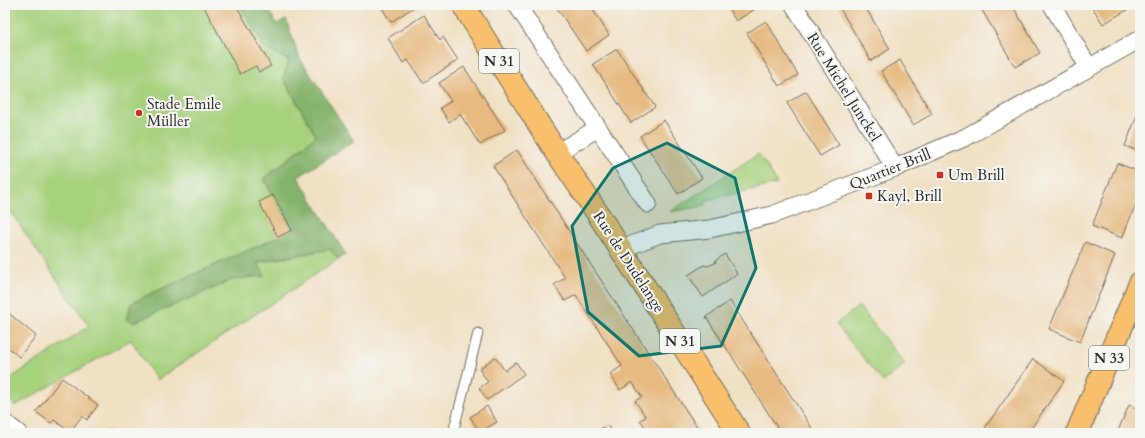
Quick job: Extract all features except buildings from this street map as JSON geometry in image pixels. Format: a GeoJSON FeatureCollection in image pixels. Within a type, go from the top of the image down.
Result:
{"type":"FeatureCollection","features":[{"type":"Feature","properties":{"kind":"main road","name":"Rue de Dudelange"},"geometry":{"type":"LineString","coordinates":[[463,5],[557,153],[740,433]]}},
{"type":"Feature","properties":{"kind":"main road","name":"N 33"},"geometry":{"type":"LineString","coordinates":[[1077,433],[1140,284]]}},
{"type":"Feature","properties":{"kind":"street"},"geometry":{"type":"LineString","coordinates":[[517,5],[648,204]]}},
{"type":"Feature","properties":{"kind":"street","name":"Rue Michel Junckel"},"geometry":{"type":"LineString","coordinates":[[794,5],[894,168]]}},
{"type":"Feature","properties":{"kind":"street"},"geometry":{"type":"LineString","coordinates":[[1052,5],[1089,68]]}},
{"type":"Feature","properties":{"kind":"street","name":"Quartier Brill"},"geometry":{"type":"LineString","coordinates":[[621,249],[660,234],[710,229],[772,215],[894,168],[966,137],[1140,39]]}},
{"type":"Feature","properties":{"kind":"street"},"geometry":{"type":"LineString","coordinates":[[557,153],[598,128]]}},
{"type":"Feature","properties":{"kind":"street"},"geometry":{"type":"LineString","coordinates":[[5,423],[18,433]]}},
{"type":"Feature","properties":{"kind":"lane"},"geometry":{"type":"LineString","coordinates":[[453,433],[478,333]]}},
{"type":"Feature","properties":{"kind":"highlighted area"},"geometry":{"type":"Polygon","coordinates":[[[667,143],[735,178],[756,268],[721,346],[639,356],[588,312],[572,226],[613,168],[667,143]]]}},
{"type":"Feature","properties":{"kind":"green space"},"geometry":{"type":"Polygon","coordinates":[[[5,5],[248,5],[243,8],[265,48],[289,61],[283,78],[316,136],[264,179],[292,230],[143,297],[131,305],[127,319],[134,322],[235,279],[264,276],[257,263],[330,249],[338,259],[157,380],[131,340],[15,406],[5,393],[5,382],[89,326],[5,204],[5,5]]]}},
{"type":"Feature","properties":{"kind":"green space"},"geometry":{"type":"Polygon","coordinates":[[[248,5],[265,5],[277,24],[286,19],[299,57],[354,141],[298,177],[346,255],[338,259],[330,249],[257,262],[265,276],[235,279],[134,322],[127,319],[131,304],[143,297],[291,230],[264,179],[316,136],[283,78],[289,61],[265,48],[242,8],[248,5]]]}},
{"type":"Feature","properties":{"kind":"green space"},"geometry":{"type":"Polygon","coordinates":[[[758,154],[777,184],[707,200],[704,206],[670,212],[758,154]]]}},
{"type":"Feature","properties":{"kind":"green space"},"geometry":{"type":"Polygon","coordinates":[[[859,306],[905,364],[883,382],[836,324],[859,306]]]}},
{"type":"Feature","properties":{"kind":"place","name":"Stade Emile Müller"},"geometry":{"type":"Point","coordinates":[139,113]}},
{"type":"Feature","properties":{"kind":"place","name":"Um Brill"},"geometry":{"type":"Point","coordinates":[940,175]}},
{"type":"Feature","properties":{"kind":"place","name":"Kayl, Brill"},"geometry":{"type":"Point","coordinates":[869,196]}}]}
